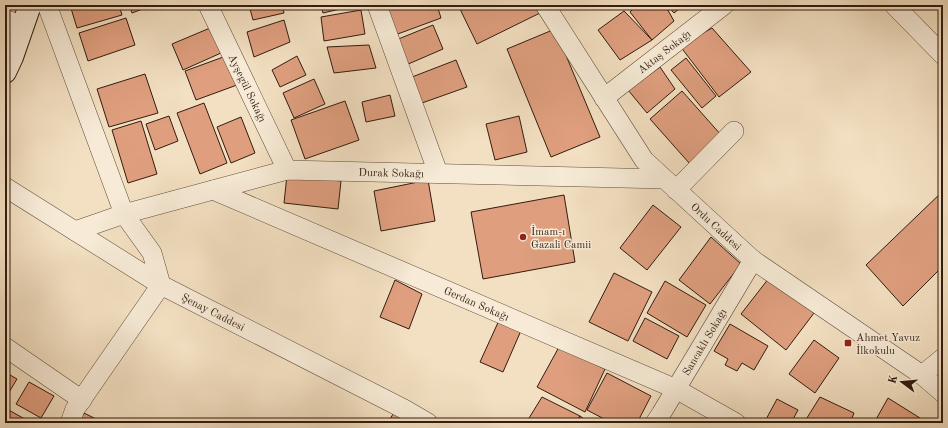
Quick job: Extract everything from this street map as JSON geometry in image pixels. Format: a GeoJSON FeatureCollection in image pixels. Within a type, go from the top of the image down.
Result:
{"type":"FeatureCollection","features":[{"type":"Feature","properties":{"kind":"street"},"geometry":{"type":"LineString","coordinates":[[5,72],[12,57],[14,22],[30,5]]}},
{"type":"Feature","properties":{"kind":"street"},"geometry":{"type":"LineString","coordinates":[[47,5],[124,214],[152,253],[161,285],[75,409],[70,423]]}},
{"type":"Feature","properties":{"kind":"street","name":"Ayşegül Sokağı"},"geometry":{"type":"LineString","coordinates":[[208,5],[287,170]]}},
{"type":"Feature","properties":{"kind":"street"},"geometry":{"type":"LineString","coordinates":[[376,5],[438,173]]}},
{"type":"Feature","properties":{"kind":"street","name":"Ordu Caddesi"},"geometry":{"type":"LineString","coordinates":[[545,5],[644,160],[753,260],[922,375],[943,393]]}},
{"type":"Feature","properties":{"kind":"street","name":"Aktaş Sokağı"},"geometry":{"type":"LineString","coordinates":[[604,98],[724,5]]}},
{"type":"Feature","properties":{"kind":"street"},"geometry":{"type":"LineString","coordinates":[[894,5],[943,55]]}},
{"type":"Feature","properties":{"kind":"street"},"geometry":{"type":"LineString","coordinates":[[670,184],[734,131]]}},
{"type":"Feature","properties":{"kind":"street","name":"Durak Sokağı"},"geometry":{"type":"LineString","coordinates":[[75,231],[124,214],[287,170],[438,173],[670,184]]}},
{"type":"Feature","properties":{"kind":"street","name":"Şenay Caddesi"},"geometry":{"type":"LineString","coordinates":[[5,187],[161,285],[404,409],[428,423]]}},
{"type":"Feature","properties":{"kind":"street","name":"Gerdan Sokağı"},"geometry":{"type":"LineString","coordinates":[[213,190],[676,389],[736,423]]}},
{"type":"Feature","properties":{"kind":"street","name":"Sancaklı Sokağı"},"geometry":{"type":"LineString","coordinates":[[655,423],[753,260]]}},
{"type":"Feature","properties":{"kind":"street"},"geometry":{"type":"LineString","coordinates":[[5,347],[82,400]]}},
{"type":"Feature","properties":{"kind":"street"},"geometry":{"type":"LineString","coordinates":[[922,375],[943,358]]}},
{"type":"Feature","properties":{"kind":"building"},"geometry":{"type":"Polygon","coordinates":[[[70,5],[119,5],[122,15],[77,28],[70,5]]]}},
{"type":"Feature","properties":{"kind":"building"},"geometry":{"type":"Polygon","coordinates":[[[129,5],[153,5],[132,13],[129,5]]]}},
{"type":"Feature","properties":{"kind":"building"},"geometry":{"type":"Polygon","coordinates":[[[249,5],[282,5],[284,13],[253,20],[249,5]]]}},
{"type":"Feature","properties":{"kind":"building"},"geometry":{"type":"Polygon","coordinates":[[[321,5],[357,5],[323,13],[321,5]]]}},
{"type":"Feature","properties":{"kind":"building"},"geometry":{"type":"Polygon","coordinates":[[[384,5],[437,5],[441,18],[395,35],[384,5]]]}},
{"type":"Feature","properties":{"kind":"building"},"geometry":{"type":"Polygon","coordinates":[[[468,5],[536,5],[540,13],[477,44],[460,9],[468,5]]]}},
{"type":"Feature","properties":{"kind":"building"},"geometry":{"type":"Polygon","coordinates":[[[637,5],[665,5],[674,21],[652,40],[630,12],[637,5]]]}},
{"type":"Feature","properties":{"kind":"building"},"geometry":{"type":"Polygon","coordinates":[[[667,5],[684,5],[674,13],[667,5]]]}},
{"type":"Feature","properties":{"kind":"building"},"geometry":{"type":"Polygon","coordinates":[[[361,10],[365,34],[324,41],[321,17],[361,10]]]}},
{"type":"Feature","properties":{"kind":"building"},"geometry":{"type":"Polygon","coordinates":[[[624,11],[652,40],[620,60],[598,30],[624,11]]]}},
{"type":"Feature","properties":{"kind":"building"},"geometry":{"type":"Polygon","coordinates":[[[126,18],[135,45],[88,61],[79,33],[126,18]]]}},
{"type":"Feature","properties":{"kind":"building"},"geometry":{"type":"Polygon","coordinates":[[[284,20],[290,42],[254,57],[247,32],[284,20]]]}},
{"type":"Feature","properties":{"kind":"building"},"geometry":{"type":"Polygon","coordinates":[[[433,25],[443,49],[406,65],[396,40],[433,25]]]}},
{"type":"Feature","properties":{"kind":"building"},"geometry":{"type":"Polygon","coordinates":[[[210,28],[221,53],[183,70],[172,44],[210,28]]]}},
{"type":"Feature","properties":{"kind":"building"},"geometry":{"type":"Polygon","coordinates":[[[712,28],[751,72],[719,97],[680,46],[712,28]]]}},
{"type":"Feature","properties":{"kind":"building"},"geometry":{"type":"Polygon","coordinates":[[[555,29],[600,137],[551,157],[507,49],[555,29]]]}},
{"type":"Feature","properties":{"kind":"building"},"geometry":{"type":"Polygon","coordinates":[[[369,45],[376,68],[334,73],[327,47],[369,45]]]}},
{"type":"Feature","properties":{"kind":"building"},"geometry":{"type":"Polygon","coordinates":[[[226,56],[237,85],[196,100],[185,71],[226,56]]]}},
{"type":"Feature","properties":{"kind":"building"},"geometry":{"type":"Polygon","coordinates":[[[297,56],[306,75],[280,87],[272,70],[297,56]]]}},
{"type":"Feature","properties":{"kind":"building"},"geometry":{"type":"Polygon","coordinates":[[[686,58],[716,96],[702,108],[671,70],[686,58]]]}},
{"type":"Feature","properties":{"kind":"building"},"geometry":{"type":"Polygon","coordinates":[[[456,60],[467,87],[422,103],[412,77],[456,60]]]}},
{"type":"Feature","properties":{"kind":"building"},"geometry":{"type":"Polygon","coordinates":[[[660,67],[675,89],[647,113],[628,90],[660,67]]]}},
{"type":"Feature","properties":{"kind":"building"},"geometry":{"type":"Polygon","coordinates":[[[145,74],[158,113],[109,127],[97,89],[145,74]]]}},
{"type":"Feature","properties":{"kind":"building"},"geometry":{"type":"Polygon","coordinates":[[[314,79],[325,104],[294,118],[283,93],[314,79]]]}},
{"type":"Feature","properties":{"kind":"building"},"geometry":{"type":"Polygon","coordinates":[[[682,91],[722,136],[690,164],[650,119],[682,91]]]}},
{"type":"Feature","properties":{"kind":"building"},"geometry":{"type":"Polygon","coordinates":[[[390,95],[395,116],[366,122],[362,102],[390,95]]]}},
{"type":"Feature","properties":{"kind":"building"},"geometry":{"type":"Polygon","coordinates":[[[345,101],[359,140],[305,159],[291,120],[345,101]]]}},
{"type":"Feature","properties":{"kind":"building"},"geometry":{"type":"Polygon","coordinates":[[[204,103],[227,163],[200,174],[177,113],[204,103]]]}},
{"type":"Feature","properties":{"kind":"building"},"geometry":{"type":"Polygon","coordinates":[[[169,116],[178,141],[155,150],[146,124],[169,116]]]}},
{"type":"Feature","properties":{"kind":"building"},"geometry":{"type":"Polygon","coordinates":[[[519,116],[527,152],[495,160],[486,124],[519,116]]]}},
{"type":"Feature","properties":{"kind":"building"},"geometry":{"type":"Polygon","coordinates":[[[241,117],[255,153],[231,163],[217,127],[241,117]]]}},
{"type":"Feature","properties":{"kind":"building"},"geometry":{"type":"Polygon","coordinates":[[[141,121],[157,174],[128,183],[112,130],[141,121]]]}},
{"type":"Feature","properties":{"kind":"building"},"geometry":{"type":"Polygon","coordinates":[[[287,175],[341,181],[338,209],[284,203],[287,175]]]}},
{"type":"Feature","properties":{"kind":"building"},"geometry":{"type":"Polygon","coordinates":[[[428,180],[435,221],[381,231],[374,191],[428,180]]]}},
{"type":"Feature","properties":{"kind":"building"},"geometry":{"type":"Polygon","coordinates":[[[943,191],[943,266],[903,306],[866,265],[943,191]]]}},
{"type":"Feature","properties":{"kind":"building","name":"İmam-ı Gazali Camii"},"geometry":{"type":"Polygon","coordinates":[[[564,195],[575,262],[483,279],[471,212],[564,195]]]}},
{"type":"Feature","properties":{"kind":"building"},"geometry":{"type":"Polygon","coordinates":[[[653,205],[681,227],[647,270],[620,248],[653,205]]]}},
{"type":"Feature","properties":{"kind":"building"},"geometry":{"type":"Polygon","coordinates":[[[711,237],[741,264],[710,304],[679,280],[711,237]]]}},
{"type":"Feature","properties":{"kind":"building"},"geometry":{"type":"Polygon","coordinates":[[[614,273],[652,292],[628,341],[589,322],[614,273]]]}},
{"type":"Feature","properties":{"kind":"building"},"geometry":{"type":"Polygon","coordinates":[[[769,278],[814,313],[786,350],[741,314],[769,278]]]}},
{"type":"Feature","properties":{"kind":"building"},"geometry":{"type":"Polygon","coordinates":[[[395,280],[422,294],[409,329],[380,317],[395,280]]]}},
{"type":"Feature","properties":{"kind":"building"},"geometry":{"type":"Polygon","coordinates":[[[665,281],[706,305],[687,337],[647,313],[665,281]]]}},
{"type":"Feature","properties":{"kind":"building"},"geometry":{"type":"Polygon","coordinates":[[[501,316],[523,326],[503,372],[480,362],[501,316]]]}},
{"type":"Feature","properties":{"kind":"building"},"geometry":{"type":"Polygon","coordinates":[[[645,318],[679,336],[667,359],[633,341],[645,318]]]}},
{"type":"Feature","properties":{"kind":"building"},"geometry":{"type":"Polygon","coordinates":[[[730,324],[768,346],[754,370],[742,363],[737,371],[725,365],[728,359],[714,351],[730,324]]]}},
{"type":"Feature","properties":{"kind":"building"},"geometry":{"type":"Polygon","coordinates":[[[814,340],[839,358],[815,393],[789,374],[814,340]]]}},
{"type":"Feature","properties":{"kind":"building"},"geometry":{"type":"Polygon","coordinates":[[[559,347],[605,369],[585,412],[537,387],[559,347]]]}},
{"type":"Feature","properties":{"kind":"building"},"geometry":{"type":"Polygon","coordinates":[[[5,372],[17,379],[5,399],[5,372]]]}},
{"type":"Feature","properties":{"kind":"building"},"geometry":{"type":"Polygon","coordinates":[[[607,373],[651,396],[637,423],[612,423],[587,410],[607,373]]]}},
{"type":"Feature","properties":{"kind":"building"},"geometry":{"type":"Polygon","coordinates":[[[29,382],[54,396],[41,418],[16,404],[29,382]]]}},
{"type":"Feature","properties":{"kind":"building"},"geometry":{"type":"Polygon","coordinates":[[[542,397],[580,416],[575,423],[526,423],[542,397]]]}},
{"type":"Feature","properties":{"kind":"building"},"geometry":{"type":"Polygon","coordinates":[[[820,397],[854,413],[850,423],[809,423],[805,421],[820,397]]]}},
{"type":"Feature","properties":{"kind":"building"},"geometry":{"type":"Polygon","coordinates":[[[888,398],[928,423],[874,423],[888,398]]]}},
{"type":"Feature","properties":{"kind":"building"},"geometry":{"type":"Polygon","coordinates":[[[777,399],[798,410],[791,423],[764,423],[777,399]]]}},
{"type":"Feature","properties":{"kind":"building"},"geometry":{"type":"Polygon","coordinates":[[[5,408],[32,423],[5,423],[5,408]]]}},
{"type":"Feature","properties":{"kind":"building"},"geometry":{"type":"Polygon","coordinates":[[[396,410],[414,423],[387,423],[396,410]]]}},
{"type":"Feature","properties":{"kind":"building"},"geometry":{"type":"Polygon","coordinates":[[[84,413],[104,423],[79,423],[84,413]]]}},
{"type":"Feature","properties":{"kind":"building"},"geometry":{"type":"Polygon","coordinates":[[[580,416],[590,423],[575,423],[580,416]]]}},
{"type":"Feature","properties":{"kind":"place","name":"İmam-ı Gazali Camii"},"geometry":{"type":"Point","coordinates":[523,237]}},
{"type":"Feature","properties":{"kind":"place","name":"Ahmet Yavuz İlkokulu"},"geometry":{"type":"Point","coordinates":[848,343]}}]}
